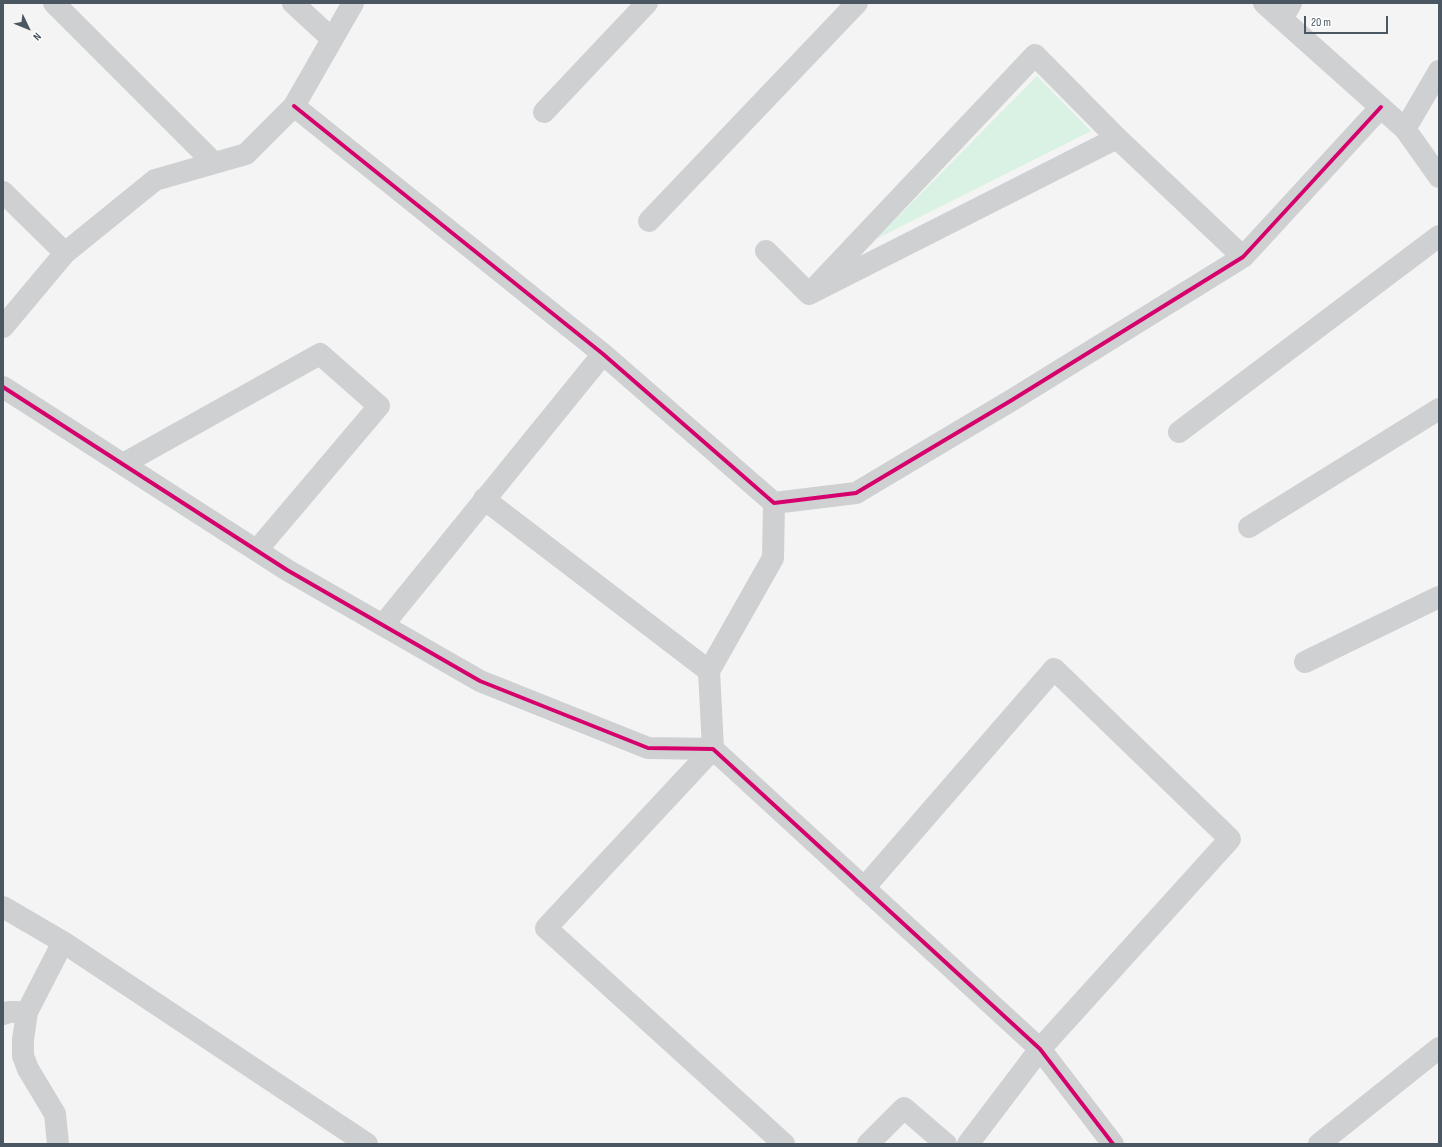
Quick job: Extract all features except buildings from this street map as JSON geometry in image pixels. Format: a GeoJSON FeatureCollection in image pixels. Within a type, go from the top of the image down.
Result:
{"type":"FeatureCollection","features":[{"type":"Feature","properties":{"kind":"street"},"geometry":{"type":"LineString","coordinates":[[54,3],[214,163]]}},
{"type":"Feature","properties":{"kind":"street"},"geometry":{"type":"LineString","coordinates":[[293,3],[332,39]]}},
{"type":"Feature","properties":{"kind":"street"},"geometry":{"type":"LineString","coordinates":[[3,327],[66,253],[155,180],[246,154],[294,106],[353,3]]}},
{"type":"Feature","properties":{"kind":"street"},"geometry":{"type":"LineString","coordinates":[[544,112],[647,3]]}},
{"type":"Feature","properties":{"kind":"street"},"geometry":{"type":"LineString","coordinates":[[649,221],[857,3]]}},
{"type":"Feature","properties":{"kind":"street"},"geometry":{"type":"LineString","coordinates":[[1264,3],[1287,11],[1381,107],[1405,129],[1439,177]]}},
{"type":"Feature","properties":{"kind":"street"},"geometry":{"type":"LineString","coordinates":[[809,294],[1035,55],[1118,138],[1243,258]]}},
{"type":"Feature","properties":{"kind":"street"},"geometry":{"type":"LineString","coordinates":[[1405,129],[1439,71]]}},
{"type":"Feature","properties":{"kind":"street"},"geometry":{"type":"LineString","coordinates":[[294,106],[603,354],[774,503],[856,493],[1012,400],[1243,258],[1381,107]]}},
{"type":"Feature","properties":{"kind":"street"},"geometry":{"type":"LineString","coordinates":[[809,294],[1118,138]]}},
{"type":"Feature","properties":{"kind":"street"},"geometry":{"type":"LineString","coordinates":[[3,192],[66,253]]}},
{"type":"Feature","properties":{"kind":"street"},"geometry":{"type":"LineString","coordinates":[[1180,432],[1439,236]]}},
{"type":"Feature","properties":{"kind":"street"},"geometry":{"type":"LineString","coordinates":[[766,251],[809,294]]}},
{"type":"Feature","properties":{"kind":"street"},"geometry":{"type":"LineString","coordinates":[[123,464],[320,354],[379,406],[256,550]]}},
{"type":"Feature","properties":{"kind":"street"},"geometry":{"type":"LineString","coordinates":[[383,625],[603,354]]}},
{"type":"Feature","properties":{"kind":"street"},"geometry":{"type":"LineString","coordinates":[[3,387],[287,570],[480,681],[648,748],[713,749],[1040,1049],[1113,1144]]}},
{"type":"Feature","properties":{"kind":"street"},"geometry":{"type":"LineString","coordinates":[[1249,527],[1439,409]]}},
{"type":"Feature","properties":{"kind":"street"},"geometry":{"type":"LineString","coordinates":[[484,499],[709,671]]}},
{"type":"Feature","properties":{"kind":"street"},"geometry":{"type":"LineString","coordinates":[[774,503],[773,558],[709,671],[713,749],[546,928],[784,1144]]}},
{"type":"Feature","properties":{"kind":"street"},"geometry":{"type":"LineString","coordinates":[[1305,662],[1439,597]]}},
{"type":"Feature","properties":{"kind":"street"},"geometry":{"type":"LineString","coordinates":[[864,888],[1054,670],[1230,839],[1040,1049],[968,1144]]}},
{"type":"Feature","properties":{"kind":"street"},"geometry":{"type":"LineString","coordinates":[[3,907],[63,942],[367,1144]]}},
{"type":"Feature","properties":{"kind":"street"},"geometry":{"type":"LineString","coordinates":[[58,1144],[55,1114],[28,1069],[23,1056],[23,1040],[27,1012],[63,942]]}},
{"type":"Feature","properties":{"kind":"street"},"geometry":{"type":"LineString","coordinates":[[3,1014],[9,1012],[27,1012]]}},
{"type":"Feature","properties":{"kind":"street"},"geometry":{"type":"LineString","coordinates":[[1319,1144],[1439,1048]]}},
{"type":"Feature","properties":{"kind":"street"},"geometry":{"type":"LineString","coordinates":[[868,1144],[904,1108],[946,1144]]}},
{"type":"Feature","properties":{"kind":"green space"},"geometry":{"type":"Polygon","coordinates":[[[1037,76],[1091,131],[876,239],[1037,76]]]}},
{"type":"Feature","properties":{"kind":"cycle path"},"geometry":{"type":"LineString","coordinates":[[294,106],[603,354],[774,503],[856,493],[1012,400],[1243,257],[1381,107]]}},
{"type":"Feature","properties":{"kind":"cycle path"},"geometry":{"type":"LineString","coordinates":[[3,387],[287,570],[480,681],[648,748],[713,749],[1040,1049],[1113,1144]]}}]}
